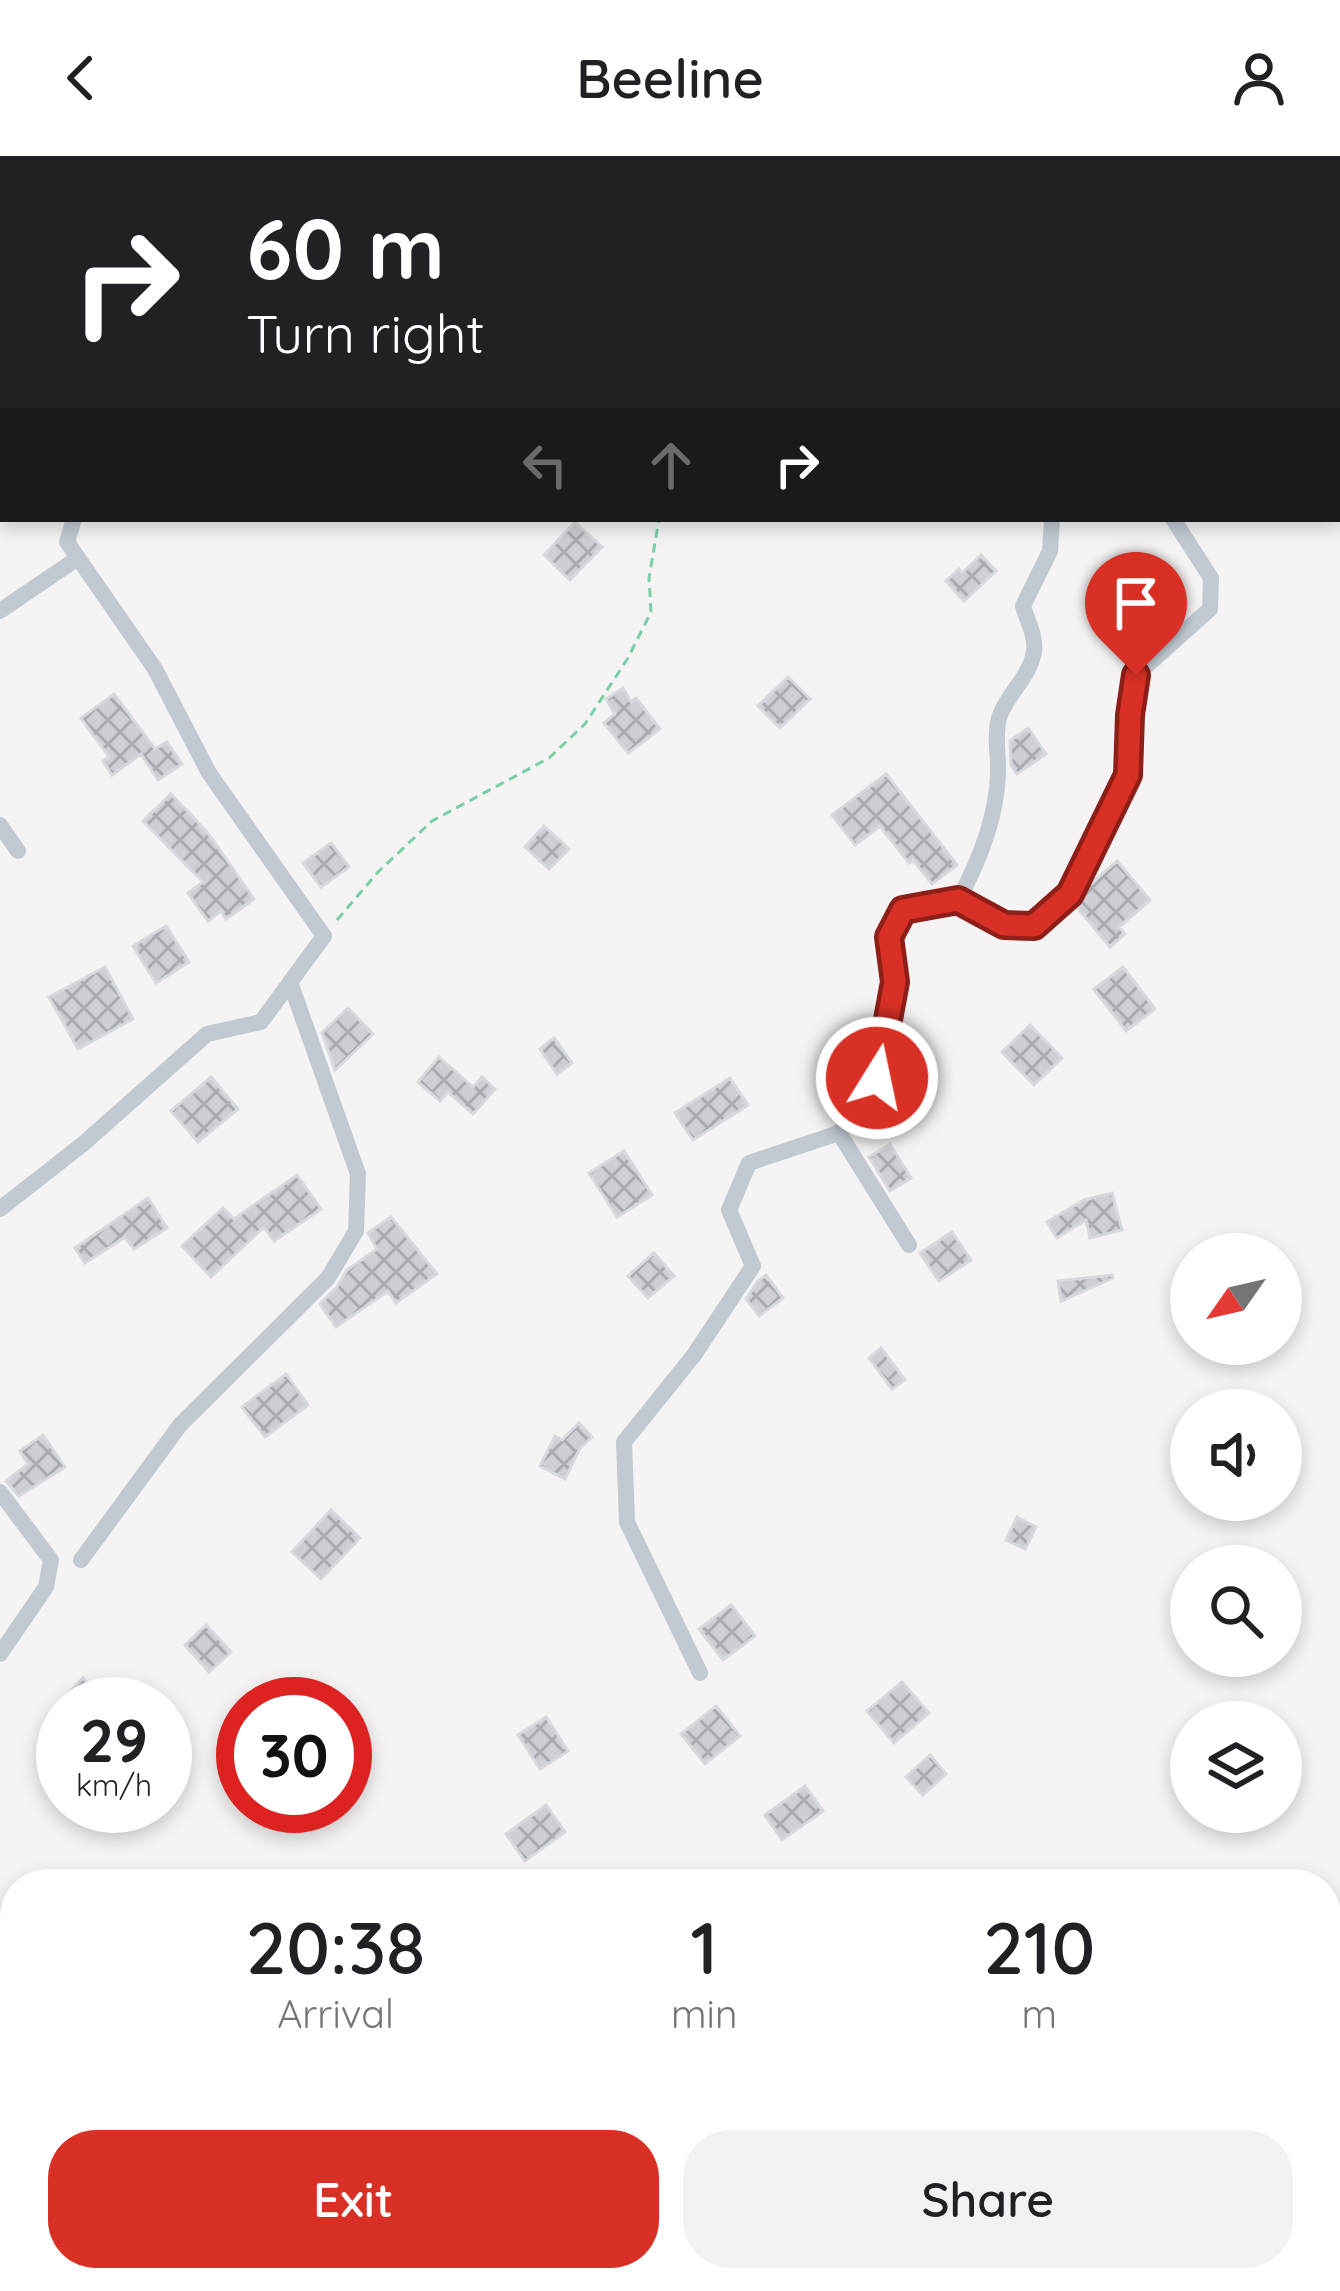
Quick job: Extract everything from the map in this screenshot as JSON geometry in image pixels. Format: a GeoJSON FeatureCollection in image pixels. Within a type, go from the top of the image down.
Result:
{"type":"FeatureCollection","features":[{"type":"Feature","properties":{"kind":"street"},"geometry":{"type":"LineString","coordinates":[[0,1209],[83,1144],[207,1034],[261,1022],[324,936],[209,773],[154,669],[67,542],[73,522]]}},
{"type":"Feature","properties":{"kind":"street"},"geometry":{"type":"LineString","coordinates":[[958,900],[977,866],[988,829],[998,775],[995,734],[1001,711],[1034,651],[1023,606],[1050,551],[1052,522]]}},
{"type":"Feature","properties":{"kind":"street"},"geometry":{"type":"LineString","coordinates":[[700,1673],[627,1522],[624,1442],[694,1355],[753,1266],[729,1210],[749,1163],[839,1133],[877,1078],[895,982],[889,937],[903,910],[958,900],[1004,925],[1034,926],[1070,894],[1128,775],[1136,675],[1210,609],[1211,578],[1175,522]]}},
{"type":"Feature","properties":{"kind":"street"},"geometry":{"type":"LineString","coordinates":[[0,611],[78,558]]}},
{"type":"Feature","properties":{"kind":"street"},"geometry":{"type":"LineString","coordinates":[[0,825],[18,851]]}},
{"type":"Feature","properties":{"kind":"street"},"geometry":{"type":"LineString","coordinates":[[81,1560],[180,1425],[328,1278],[356,1231],[358,1174],[290,982]]}},
{"type":"Feature","properties":{"kind":"street"},"geometry":{"type":"LineString","coordinates":[[839,1133],[909,1245]]}},
{"type":"Feature","properties":{"kind":"street"},"geometry":{"type":"LineString","coordinates":[[0,1492],[51,1560],[46,1588],[0,1654]]}},
{"type":"Feature","properties":{"kind":"path"},"geometry":{"type":"LineString","coordinates":[[324,936],[378,872],[432,821],[549,758],[585,724],[651,612],[649,578],[658,522]]}},
{"type":"Feature","properties":{"kind":"building"},"geometry":{"type":"Polygon","coordinates":[[[575,522],[602,547],[570,580],[544,555],[575,522]]]}},
{"type":"Feature","properties":{"kind":"building"},"geometry":{"type":"Polygon","coordinates":[[[981,555],[996,571],[964,601],[946,581],[981,555]]]}},
{"type":"Feature","properties":{"kind":"building"},"geometry":{"type":"Polygon","coordinates":[[[788,677],[810,699],[780,728],[758,706],[788,677]]]}},
{"type":"Feature","properties":{"kind":"building"},"geometry":{"type":"Polygon","coordinates":[[[623,688],[660,729],[628,753],[604,723],[615,714],[606,699],[623,688]]]}},
{"type":"Feature","properties":{"kind":"building"},"geometry":{"type":"Polygon","coordinates":[[[114,694],[155,749],[167,742],[182,764],[158,780],[141,754],[112,775],[103,761],[109,757],[81,718],[114,694]]]}},
{"type":"Feature","properties":{"kind":"building"},"geometry":{"type":"Polygon","coordinates":[[[1028,728],[1046,754],[1017,774],[1011,765],[1010,741],[1028,728]]]}},
{"type":"Feature","properties":{"kind":"building"},"geometry":{"type":"Polygon","coordinates":[[[886,774],[957,865],[932,884],[880,826],[855,845],[832,815],[886,774]]]}},
{"type":"Feature","properties":{"kind":"building"},"geometry":{"type":"Polygon","coordinates":[[[171,794],[207,832],[254,899],[226,919],[221,911],[208,921],[188,893],[203,882],[143,821],[171,794]]]}},
{"type":"Feature","properties":{"kind":"building"},"geometry":{"type":"Polygon","coordinates":[[[544,826],[569,849],[549,869],[525,847],[544,826]]]}},
{"type":"Feature","properties":{"kind":"building"},"geometry":{"type":"Polygon","coordinates":[[[331,843],[349,867],[321,887],[303,863],[331,843]]]}},
{"type":"Feature","properties":{"kind":"building"},"geometry":{"type":"Polygon","coordinates":[[[1117,861],[1150,900],[1119,927],[1125,934],[1110,947],[1076,906],[1089,885],[1117,861]]]}},
{"type":"Feature","properties":{"kind":"building"},"geometry":{"type":"Polygon","coordinates":[[[166,926],[189,962],[156,983],[133,946],[166,926]]]}},
{"type":"Feature","properties":{"kind":"building"},"geometry":{"type":"Polygon","coordinates":[[[105,967],[133,1019],[78,1049],[49,997],[105,967]]]}},
{"type":"Feature","properties":{"kind":"building"},"geometry":{"type":"Polygon","coordinates":[[[1123,967],[1155,1009],[1126,1031],[1094,989],[1123,967]]]}},
{"type":"Feature","properties":{"kind":"building"},"geometry":{"type":"Polygon","coordinates":[[[348,1008],[373,1034],[335,1070],[322,1033],[348,1008]]]}},
{"type":"Feature","properties":{"kind":"building"},"geometry":{"type":"Polygon","coordinates":[[[1030,1025],[1062,1058],[1034,1085],[1002,1052],[1030,1025]]]}},
{"type":"Feature","properties":{"kind":"building"},"geometry":{"type":"Polygon","coordinates":[[[554,1038],[572,1063],[557,1074],[540,1049],[554,1038]]]}},
{"type":"Feature","properties":{"kind":"building"},"geometry":{"type":"Polygon","coordinates":[[[439,1057],[473,1087],[482,1077],[495,1089],[473,1114],[448,1092],[440,1101],[418,1082],[439,1057]]]}},
{"type":"Feature","properties":{"kind":"building"},"geometry":{"type":"Polygon","coordinates":[[[211,1077],[238,1109],[198,1142],[171,1111],[211,1077]]]}},
{"type":"Feature","properties":{"kind":"building"},"geometry":{"type":"Polygon","coordinates":[[[730,1078],[748,1105],[693,1140],[675,1113],[730,1078]]]}},
{"type":"Feature","properties":{"kind":"building"},"geometry":{"type":"Polygon","coordinates":[[[890,1144],[911,1178],[890,1191],[869,1157],[890,1144]]]}},
{"type":"Feature","properties":{"kind":"building"},"geometry":{"type":"Polygon","coordinates":[[[624,1151],[652,1195],[617,1217],[589,1173],[624,1151]]]}},
{"type":"Feature","properties":{"kind":"building"},"geometry":{"type":"Polygon","coordinates":[[[297,1175],[321,1209],[274,1241],[264,1227],[211,1277],[182,1246],[223,1208],[234,1219],[297,1175]]]}},
{"type":"Feature","properties":{"kind":"building"},"geometry":{"type":"Polygon","coordinates":[[[1112,1193],[1122,1230],[1090,1238],[1086,1220],[1057,1238],[1047,1222],[1084,1200],[1112,1193]]]}},
{"type":"Feature","properties":{"kind":"building"},"geometry":{"type":"Polygon","coordinates":[[[148,1198],[167,1228],[134,1249],[125,1237],[85,1263],[75,1248],[148,1198]]]}},
{"type":"Feature","properties":{"kind":"building"},"geometry":{"type":"Polygon","coordinates":[[[391,1217],[437,1274],[396,1303],[388,1291],[336,1327],[320,1304],[347,1270],[377,1249],[368,1233],[391,1217]]]}},
{"type":"Feature","properties":{"kind":"building"},"geometry":{"type":"Polygon","coordinates":[[[952,1232],[971,1260],[939,1281],[920,1253],[952,1232]]]}},
{"type":"Feature","properties":{"kind":"building"},"geometry":{"type":"Polygon","coordinates":[[[654,1253],[674,1276],[648,1298],[628,1276],[654,1253]]]}},
{"type":"Feature","properties":{"kind":"building"},"geometry":{"type":"Polygon","coordinates":[[[766,1275],[783,1298],[759,1316],[746,1299],[766,1275]]]}},
{"type":"Feature","properties":{"kind":"building"},"geometry":{"type":"Polygon","coordinates":[[[1113,1278],[1061,1301],[1058,1281],[1113,1278]]]}},
{"type":"Feature","properties":{"kind":"building"},"geometry":{"type":"Polygon","coordinates":[[[881,1348],[905,1380],[892,1389],[869,1358],[881,1348]]]}},
{"type":"Feature","properties":{"kind":"building"},"geometry":{"type":"Polygon","coordinates":[[[286,1374],[308,1405],[265,1437],[242,1407],[286,1374]]]}},
{"type":"Feature","properties":{"kind":"building"},"geometry":{"type":"Polygon","coordinates":[[[579,1423],[592,1437],[580,1448],[565,1479],[540,1466],[555,1436],[562,1440],[579,1423]]]}},
{"type":"Feature","properties":{"kind":"building"},"geometry":{"type":"Polygon","coordinates":[[[43,1435],[65,1467],[19,1496],[6,1481],[28,1464],[20,1451],[43,1435]]]}},
{"type":"Feature","properties":{"kind":"building"},"geometry":{"type":"Polygon","coordinates":[[[331,1510],[360,1538],[321,1579],[292,1552],[331,1510]]]}},
{"type":"Feature","properties":{"kind":"building"},"geometry":{"type":"Polygon","coordinates":[[[1017,1517],[1036,1527],[1025,1549],[1006,1540],[1017,1517]]]}},
{"type":"Feature","properties":{"kind":"building"},"geometry":{"type":"Polygon","coordinates":[[[731,1605],[755,1636],[723,1660],[699,1629],[731,1605]]]}},
{"type":"Feature","properties":{"kind":"building"},"geometry":{"type":"Polygon","coordinates":[[[206,1625],[231,1652],[209,1672],[185,1645],[206,1625]]]}},
{"type":"Feature","properties":{"kind":"building"},"geometry":{"type":"Polygon","coordinates":[[[902,1682],[929,1713],[894,1743],[867,1711],[902,1682]]]}},
{"type":"Feature","properties":{"kind":"building"},"geometry":{"type":"Polygon","coordinates":[[[716,1706],[740,1736],[705,1764],[681,1734],[716,1706]]]}},
{"type":"Feature","properties":{"kind":"building"},"geometry":{"type":"Polygon","coordinates":[[[546,1717],[568,1751],[540,1769],[518,1735],[546,1717]]]}},
{"type":"Feature","properties":{"kind":"building"},"geometry":{"type":"Polygon","coordinates":[[[930,1755],[946,1774],[923,1795],[906,1777],[930,1755]]]}},
{"type":"Feature","properties":{"kind":"building"},"geometry":{"type":"Polygon","coordinates":[[[805,1786],[823,1811],[782,1840],[765,1815],[805,1786]]]}},
{"type":"Feature","properties":{"kind":"building"},"geometry":{"type":"Polygon","coordinates":[[[546,1805],[565,1832],[525,1861],[506,1834],[546,1805]]]}},
{"type":"Feature","properties":{"kind":"route"},"geometry":{"type":"LineString","coordinates":[[877,1078],[895,982],[889,937],[903,910],[958,900],[1004,925],[1034,926],[1070,894],[1128,775],[1136,675]]}}]}
